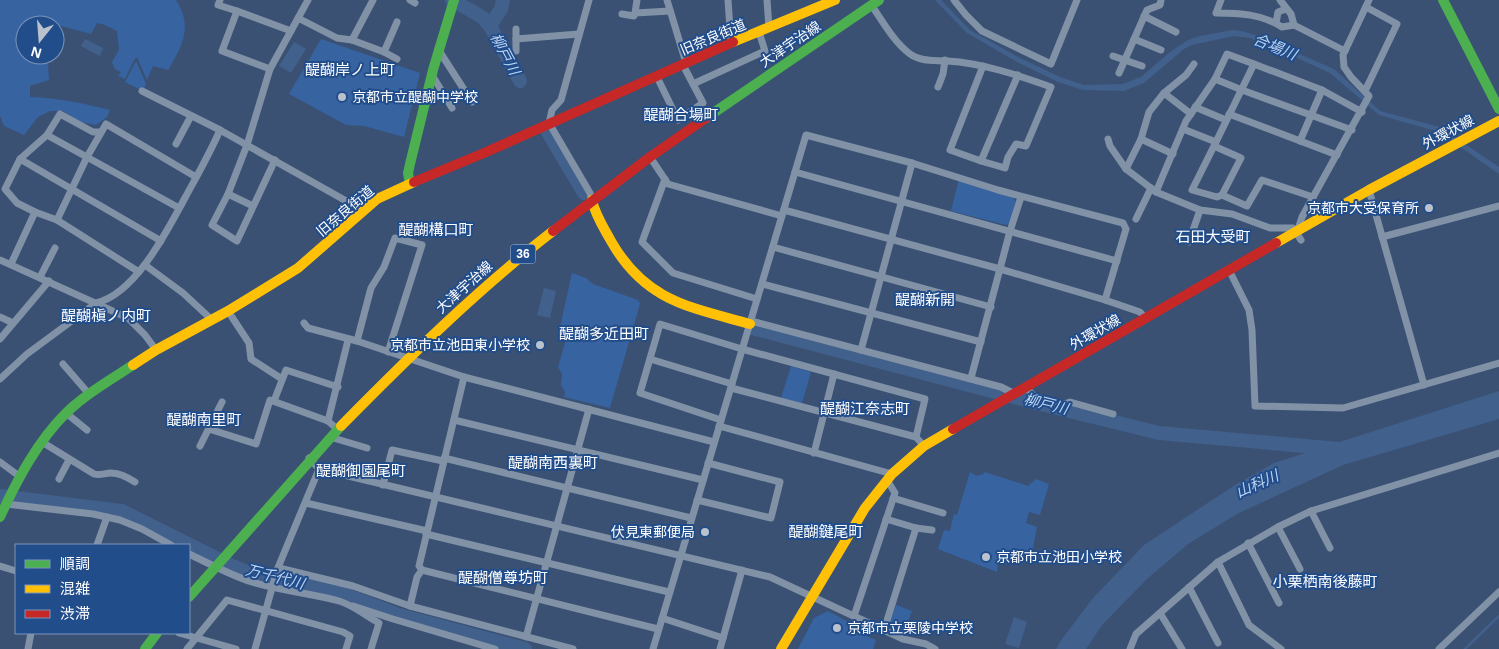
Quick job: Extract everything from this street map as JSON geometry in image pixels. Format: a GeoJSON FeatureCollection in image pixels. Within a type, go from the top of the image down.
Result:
{"type":"FeatureCollection","features":[{"type":"Feature","properties":{"kind":"street"},"geometry":{"type":"LineString","coordinates":[[220,0],[218,5],[290,31]]}},
{"type":"Feature","properties":{"kind":"street"},"geometry":{"type":"LineString","coordinates":[[275,160],[237,241],[212,226],[228,194],[247,145],[270,69],[306,0]]}},
{"type":"Feature","properties":{"kind":"street"},"geometry":{"type":"LineString","coordinates":[[352,40],[373,0]]}},
{"type":"Feature","properties":{"kind":"street"},"geometry":{"type":"LineString","coordinates":[[589,0],[561,100],[552,110],[549,123],[590,193],[594,210],[625,264],[649,288],[675,302],[750,323],[1001,386],[1014,394]]}},
{"type":"Feature","properties":{"kind":"street"},"geometry":{"type":"LineString","coordinates":[[635,13],[636,0]]}},
{"type":"Feature","properties":{"kind":"street"},"geometry":{"type":"LineString","coordinates":[[657,77],[678,120],[703,103],[685,64],[667,0]]}},
{"type":"Feature","properties":{"kind":"street"},"geometry":{"type":"LineString","coordinates":[[728,0],[731,44]]}},
{"type":"Feature","properties":{"kind":"street"},"geometry":{"type":"LineString","coordinates":[[766,0],[769,28]]}},
{"type":"Feature","properties":{"kind":"street","name":"旧奈良街道"},"geometry":{"type":"LineString","coordinates":[[0,518],[20,476],[42,442],[66,413],[89,394],[156,350],[228,311],[298,268],[377,199],[835,0]]}},
{"type":"Feature","properties":{"kind":"street"},"geometry":{"type":"LineString","coordinates":[[954,0],[982,31],[1051,64],[1077,0]]}},
{"type":"Feature","properties":{"kind":"street"},"geometry":{"type":"LineString","coordinates":[[1119,73],[1147,10],[1160,5],[1161,0]]}},
{"type":"Feature","properties":{"kind":"street"},"geometry":{"type":"LineString","coordinates":[[1221,0],[1216,13],[1248,14],[1276,23],[1282,27],[1294,25],[1345,51]]}},
{"type":"Feature","properties":{"kind":"street"},"geometry":{"type":"LineString","coordinates":[[1280,0],[1291,14],[1294,25]]}},
{"type":"Feature","properties":{"kind":"street"},"geometry":{"type":"LineString","coordinates":[[1443,0],[1499,109]]}},
{"type":"Feature","properties":{"kind":"street"},"geometry":{"type":"LineString","coordinates":[[410,184],[408,173],[410,164],[438,50],[454,2]]}},
{"type":"Feature","properties":{"kind":"street"},"geometry":{"type":"LineString","coordinates":[[873,2],[899,43],[911,54],[922,60],[945,60],[983,66],[1018,75],[1051,87],[1026,146],[1016,144],[1008,157],[1005,168],[950,150],[983,66]]}},
{"type":"Feature","properties":{"kind":"street","name":"大津宇治線"},"geometry":{"type":"LineString","coordinates":[[190,595],[333,433],[407,359],[512,263],[650,157],[873,2]]}},
{"type":"Feature","properties":{"kind":"street"},"geometry":{"type":"LineString","coordinates":[[1298,236],[1302,217],[1352,130],[1369,96],[1365,92],[1351,77],[1344,67],[1343,55],[1367,4],[1397,24],[1365,92]]}},
{"type":"Feature","properties":{"kind":"street"},"geometry":{"type":"LineString","coordinates":[[1276,23],[1278,12],[1286,9]]}},
{"type":"Feature","properties":{"kind":"street"},"geometry":{"type":"LineString","coordinates":[[236,11],[222,50],[270,69]]}},
{"type":"Feature","properties":{"kind":"street"},"geometry":{"type":"LineString","coordinates":[[622,14],[634,16],[635,13],[670,11]]}},
{"type":"Feature","properties":{"kind":"street"},"geometry":{"type":"LineString","coordinates":[[1144,16],[1176,32]]}},
{"type":"Feature","properties":{"kind":"street"},"geometry":{"type":"LineString","coordinates":[[298,18],[337,38],[352,40],[397,59]]}},
{"type":"Feature","properties":{"kind":"street"},"geometry":{"type":"LineString","coordinates":[[384,52],[397,22]]}},
{"type":"Feature","properties":{"kind":"street"},"geometry":{"type":"LineString","coordinates":[[516,29],[516,50]]}},
{"type":"Feature","properties":{"kind":"street"},"geometry":{"type":"LineString","coordinates":[[693,84],[765,52],[759,32]]}},
{"type":"Feature","properties":{"kind":"street"},"geometry":{"type":"LineString","coordinates":[[516,39],[579,34]]}},
{"type":"Feature","properties":{"kind":"street"},"geometry":{"type":"LineString","coordinates":[[1134,39],[1162,50]]}},
{"type":"Feature","properties":{"kind":"street"},"geometry":{"type":"LineString","coordinates":[[438,50],[472,102]]}},
{"type":"Feature","properties":{"kind":"street"},"geometry":{"type":"LineString","coordinates":[[1136,218],[1153,190],[1183,129],[1215,78],[1227,54],[1322,90],[1362,110]]}},
{"type":"Feature","properties":{"kind":"street"},"geometry":{"type":"LineString","coordinates":[[1113,56],[1142,66]]}},
{"type":"Feature","properties":{"kind":"street"},"geometry":{"type":"LineString","coordinates":[[938,87],[943,74],[945,60]]}},
{"type":"Feature","properties":{"kind":"street"},"geometry":{"type":"LineString","coordinates":[[1126,170],[1141,139],[1149,112],[1164,93],[1186,75],[1194,64]]}},
{"type":"Feature","properties":{"kind":"street"},"geometry":{"type":"LineString","coordinates":[[1254,64],[1192,190],[1217,197],[1222,195],[1247,206],[1262,180],[1314,198]]}},
{"type":"Feature","properties":{"kind":"street"},"geometry":{"type":"LineString","coordinates":[[432,75],[452,108]]}},
{"type":"Feature","properties":{"kind":"street"},"geometry":{"type":"LineString","coordinates":[[981,161],[1018,75]]}},
{"type":"Feature","properties":{"kind":"street"},"geometry":{"type":"LineString","coordinates":[[1215,78],[1242,90],[1352,130]]}},
{"type":"Feature","properties":{"kind":"street"},"geometry":{"type":"LineString","coordinates":[[1300,141],[1322,90]]}},
{"type":"Feature","properties":{"kind":"street"},"geometry":{"type":"LineString","coordinates":[[142,91],[220,130],[364,210]]}},
{"type":"Feature","properties":{"kind":"street"},"geometry":{"type":"LineString","coordinates":[[1164,93],[1193,111],[1228,117],[1300,141],[1337,156]]}},
{"type":"Feature","properties":{"kind":"street"},"geometry":{"type":"LineString","coordinates":[[101,132],[93,132],[60,114],[46,135],[20,158],[5,189],[17,203],[57,220],[139,272]]}},
{"type":"Feature","properties":{"kind":"street"},"geometry":{"type":"LineString","coordinates":[[176,144],[192,116]]}},
{"type":"Feature","properties":{"kind":"street","name":"外環状線"},"geometry":{"type":"LineString","coordinates":[[781,649],[865,508],[889,477],[924,446],[1229,270],[1298,236],[1369,190],[1499,121]]}},
{"type":"Feature","properties":{"kind":"street"},"geometry":{"type":"LineString","coordinates":[[57,220],[106,124],[196,177]]}},
{"type":"Feature","properties":{"kind":"street"},"geometry":{"type":"LineString","coordinates":[[1183,129],[1241,158],[1222,195]]}},
{"type":"Feature","properties":{"kind":"street"},"geometry":{"type":"LineString","coordinates":[[0,379],[27,354],[96,303],[112,297],[139,272],[161,241],[209,155],[220,130]]}},
{"type":"Feature","properties":{"kind":"street"},"geometry":{"type":"LineString","coordinates":[[46,135],[179,208]]}},
{"type":"Feature","properties":{"kind":"street"},"geometry":{"type":"LineString","coordinates":[[653,649],[806,135],[912,163],[1022,197],[1123,223],[1126,228],[1105,300]]}},
{"type":"Feature","properties":{"kind":"street"},"geometry":{"type":"LineString","coordinates":[[1141,139],[1172,154]]}},
{"type":"Feature","properties":{"kind":"street"},"geometry":{"type":"LineString","coordinates":[[1108,140],[1126,170],[1153,190],[1200,210],[1232,214],[1270,228],[1293,228],[1298,236]]}},
{"type":"Feature","properties":{"kind":"street"},"geometry":{"type":"LineString","coordinates":[[650,157],[668,184],[1000,269],[1105,300],[1140,312],[1146,319]]}},
{"type":"Feature","properties":{"kind":"street"},"geometry":{"type":"LineString","coordinates":[[20,158],[161,241]]}},
{"type":"Feature","properties":{"kind":"street"},"geometry":{"type":"LineString","coordinates":[[861,350],[912,163]]}},
{"type":"Feature","properties":{"kind":"street"},"geometry":{"type":"LineString","coordinates":[[795,172],[1117,261]]}},
{"type":"Feature","properties":{"kind":"street"},"geometry":{"type":"LineString","coordinates":[[666,180],[642,242],[673,273],[757,299]]}},
{"type":"Feature","properties":{"kind":"street"},"geometry":{"type":"LineString","coordinates":[[1369,190],[1424,385]]}},
{"type":"Feature","properties":{"kind":"street"},"geometry":{"type":"LineString","coordinates":[[228,194],[253,206]]}},
{"type":"Feature","properties":{"kind":"street"},"geometry":{"type":"LineString","coordinates":[[971,378],[1010,231],[1022,197]]}},
{"type":"Feature","properties":{"kind":"street"},"geometry":{"type":"LineString","coordinates":[[1382,237],[1499,206]]}},
{"type":"Feature","properties":{"kind":"street"},"geometry":{"type":"LineString","coordinates":[[1189,242],[1200,210]]}},
{"type":"Feature","properties":{"kind":"street"},"geometry":{"type":"LineString","coordinates":[[11,264],[35,212]]}},
{"type":"Feature","properties":{"kind":"street"},"geometry":{"type":"LineString","coordinates":[[357,341],[371,288],[384,267],[395,238],[422,245],[388,352]]}},
{"type":"Feature","properties":{"kind":"street"},"geometry":{"type":"LineString","coordinates":[[773,247],[991,306]]}},
{"type":"Feature","properties":{"kind":"street"},"geometry":{"type":"LineString","coordinates":[[40,277],[54,248]]}},
{"type":"Feature","properties":{"kind":"street"},"geometry":{"type":"LineString","coordinates":[[0,260],[128,318],[145,335],[156,350]]}},
{"type":"Feature","properties":{"kind":"street"},"geometry":{"type":"LineString","coordinates":[[144,265],[183,293],[212,319]]}},
{"type":"Feature","properties":{"kind":"street"},"geometry":{"type":"LineString","coordinates":[[1229,270],[1249,310],[1252,330],[1255,406],[1343,408],[1499,363]]}},
{"type":"Feature","properties":{"kind":"street"},"geometry":{"type":"LineString","coordinates":[[0,339],[49,281]]}},
{"type":"Feature","properties":{"kind":"street"},"geometry":{"type":"LineString","coordinates":[[762,284],[981,342]]}},
{"type":"Feature","properties":{"kind":"street"},"geometry":{"type":"LineString","coordinates":[[228,311],[249,343],[251,359],[282,378]]}},
{"type":"Feature","properties":{"kind":"street"},"geometry":{"type":"LineString","coordinates":[[0,317],[13,323]]}},
{"type":"Feature","properties":{"kind":"street"},"geometry":{"type":"LineString","coordinates":[[304,323],[308,328],[357,341],[464,377],[714,442]]}},
{"type":"Feature","properties":{"kind":"street"},"geometry":{"type":"LineString","coordinates":[[854,616],[895,493],[889,477],[720,423],[640,393],[660,324],[742,349],[925,399],[916,437]]}},
{"type":"Feature","properties":{"kind":"street"},"geometry":{"type":"LineString","coordinates":[[348,340],[338,388],[328,422],[333,433],[366,448]]}},
{"type":"Feature","properties":{"kind":"street"},"geometry":{"type":"LineString","coordinates":[[650,359],[731,386],[916,437],[924,446]]}},
{"type":"Feature","properties":{"kind":"street"},"geometry":{"type":"LineString","coordinates":[[63,364],[89,394]]}},
{"type":"Feature","properties":{"kind":"street"},"geometry":{"type":"LineString","coordinates":[[274,401],[286,370],[338,388]]}},
{"type":"Feature","properties":{"kind":"street"},"geometry":{"type":"LineString","coordinates":[[814,453],[834,374]]}},
{"type":"Feature","properties":{"kind":"street"},"geometry":{"type":"LineString","coordinates":[[464,377],[419,566],[422,570],[658,629]]}},
{"type":"Feature","properties":{"kind":"street"},"geometry":{"type":"LineString","coordinates":[[1026,388],[1034,396],[1062,405],[1070,402],[1113,414]]}},
{"type":"Feature","properties":{"kind":"street"},"geometry":{"type":"LineString","coordinates":[[209,429],[256,444],[270,400],[328,422]]}},
{"type":"Feature","properties":{"kind":"street"},"geometry":{"type":"LineString","coordinates":[[200,446],[222,402]]}},
{"type":"Feature","properties":{"kind":"street"},"geometry":{"type":"LineString","coordinates":[[526,637],[589,409]]}},
{"type":"Feature","properties":{"kind":"street"},"geometry":{"type":"LineString","coordinates":[[66,413],[87,430]]}},
{"type":"Feature","properties":{"kind":"street"},"geometry":{"type":"LineString","coordinates":[[454,420],[703,480]]}},
{"type":"Feature","properties":{"kind":"street"},"geometry":{"type":"LineString","coordinates":[[42,442],[94,474],[100,476],[110,473],[122,475],[135,482]]}},
{"type":"Feature","properties":{"kind":"street"},"geometry":{"type":"LineString","coordinates":[[384,485],[392,450],[444,460],[692,518]]}},
{"type":"Feature","properties":{"kind":"street"},"geometry":{"type":"LineString","coordinates":[[1130,649],[1136,634],[1218,562],[1278,527],[1311,511],[1499,453]]}},
{"type":"Feature","properties":{"kind":"street"},"geometry":{"type":"LineString","coordinates":[[309,458],[319,469],[681,554],[770,577],[903,639],[926,644],[935,649]]}},
{"type":"Feature","properties":{"kind":"street"},"geometry":{"type":"LineString","coordinates":[[59,479],[69,460]]}},
{"type":"Feature","properties":{"kind":"street"},"geometry":{"type":"LineString","coordinates":[[0,462],[20,476]]}},
{"type":"Feature","properties":{"kind":"street"},"geometry":{"type":"LineString","coordinates":[[697,500],[771,518],[780,482],[708,463]]}},
{"type":"Feature","properties":{"kind":"street"},"geometry":{"type":"LineString","coordinates":[[255,649],[278,569],[319,469]]}},
{"type":"Feature","properties":{"kind":"street"},"geometry":{"type":"LineString","coordinates":[[893,498],[944,512]]}},
{"type":"Feature","properties":{"kind":"street"},"geometry":{"type":"LineString","coordinates":[[8,499],[120,520],[142,529],[169,544]]}},
{"type":"Feature","properties":{"kind":"street"},"geometry":{"type":"LineString","coordinates":[[306,503],[669,592]]}},
{"type":"Feature","properties":{"kind":"street"},"geometry":{"type":"LineString","coordinates":[[1311,511],[1330,548]]}},
{"type":"Feature","properties":{"kind":"street"},"geometry":{"type":"LineString","coordinates":[[97,544],[107,517]]}},
{"type":"Feature","properties":{"kind":"street"},"geometry":{"type":"LineString","coordinates":[[886,519],[916,528],[932,530]]}},
{"type":"Feature","properties":{"kind":"street"},"geometry":{"type":"LineString","coordinates":[[1278,527],[1300,569]]}},
{"type":"Feature","properties":{"kind":"street"},"geometry":{"type":"LineString","coordinates":[[884,630],[916,528]]}},
{"type":"Feature","properties":{"kind":"street"},"geometry":{"type":"LineString","coordinates":[[1248,543],[1279,603]]}},
{"type":"Feature","properties":{"kind":"street"},"geometry":{"type":"LineString","coordinates":[[190,554],[219,562],[234,576],[339,601],[351,606],[380,623],[371,649]]}},
{"type":"Feature","properties":{"kind":"street"},"geometry":{"type":"LineString","coordinates":[[1218,562],[1250,625],[1281,649]]}},
{"type":"Feature","properties":{"kind":"street"},"geometry":{"type":"LineString","coordinates":[[0,566],[15,571]]}},
{"type":"Feature","properties":{"kind":"street"},"geometry":{"type":"LineString","coordinates":[[278,569],[353,586],[410,606],[573,649]]}},
{"type":"Feature","properties":{"kind":"street"},"geometry":{"type":"LineString","coordinates":[[410,606],[417,577],[422,570]]}},
{"type":"Feature","properties":{"kind":"street"},"geometry":{"type":"LineString","coordinates":[[720,649],[742,570]]}},
{"type":"Feature","properties":{"kind":"street"},"geometry":{"type":"LineString","coordinates":[[1189,587],[1218,643]]}},
{"type":"Feature","properties":{"kind":"street"},"geometry":{"type":"LineString","coordinates":[[1440,649],[1499,592]]}},
{"type":"Feature","properties":{"kind":"street"},"geometry":{"type":"LineString","coordinates":[[187,649],[226,600],[343,632],[350,636],[346,649]]}},
{"type":"Feature","properties":{"kind":"street"},"geometry":{"type":"LineString","coordinates":[[351,606],[360,607],[393,619],[495,649]]}},
{"type":"Feature","properties":{"kind":"street"},"geometry":{"type":"LineString","coordinates":[[1160,613],[1182,649]]}},
{"type":"Feature","properties":{"kind":"street"},"geometry":{"type":"LineString","coordinates":[[662,618],[724,638]]}},
{"type":"Feature","properties":{"kind":"street"},"geometry":{"type":"LineString","coordinates":[[28,649],[31,634]]}},
{"type":"Feature","properties":{"kind":"street"},"geometry":{"type":"LineString","coordinates":[[145,649],[156,634]]}},
{"type":"Feature","properties":{"kind":"street"},"geometry":{"type":"LineString","coordinates":[[182,634],[236,649]]}},
{"type":"Feature","properties":{"kind":"shaded area"},"geometry":{"type":"Polygon","coordinates":[[[0,0],[176,0],[184,19],[185,27],[182,44],[168,70],[153,66],[147,80],[137,57],[125,79],[118,76],[121,72],[115,69],[112,62],[119,50],[117,31],[105,25],[97,23],[91,34],[65,27],[65,15],[15,15],[15,65],[48,65],[49,80],[30,86],[30,97],[70,101],[110,110],[107,117],[96,125],[81,122],[63,111],[50,111],[38,117],[24,135],[4,126],[0,116],[0,0]]]}},
{"type":"Feature","properties":{"kind":"shaded area"},"geometry":{"type":"Polygon","coordinates":[[[321,39],[420,73],[404,137],[364,126],[346,125],[289,94],[321,39]]]}},
{"type":"Feature","properties":{"kind":"shaded area"},"geometry":{"type":"Polygon","coordinates":[[[136,61],[146,84],[143,91],[125,82],[136,61]]]}},
{"type":"Feature","properties":{"kind":"shaded area"},"geometry":{"type":"Polygon","coordinates":[[[959,179],[1013,197],[1016,202],[1009,224],[1006,225],[951,211],[959,179]]]}},
{"type":"Feature","properties":{"kind":"shaded area"},"geometry":{"type":"Polygon","coordinates":[[[572,273],[586,278],[593,284],[638,300],[640,304],[610,408],[564,397],[565,392],[561,385],[562,374],[558,367],[569,329],[560,327],[572,273]]]}},
{"type":"Feature","properties":{"kind":"shaded area"},"geometry":{"type":"Polygon","coordinates":[[[791,366],[811,372],[802,403],[781,398],[791,366]]]}},
{"type":"Feature","properties":{"kind":"shaded area"},"geometry":{"type":"Polygon","coordinates":[[[970,472],[977,476],[985,472],[1028,486],[1036,479],[1049,484],[1040,515],[1029,512],[1026,523],[1037,527],[1031,558],[999,553],[997,572],[938,549],[944,530],[950,531],[954,514],[957,515],[970,472]]]}},
{"type":"Feature","properties":{"kind":"shaded area"},"geometry":{"type":"Polygon","coordinates":[[[896,605],[912,611],[904,633],[889,626],[896,605]]]}},
{"type":"Feature","properties":{"kind":"shaded area","name":"京都市立栗陵中学校"},"geometry":{"type":"Polygon","coordinates":[[[828,611],[854,625],[852,630],[876,640],[873,649],[798,649],[814,618],[828,611]]]}},
{"type":"Feature","properties":{"kind":"water","name":"合場川"},"geometry":{"type":"Polygon","coordinates":[[[935,0],[941,0],[970,30],[1020,58],[1060,77],[1084,85],[1123,84],[1141,77],[1170,52],[1188,40],[1232,30],[1242,31],[1334,69],[1380,111],[1440,127],[1499,167],[1499,174],[1439,132],[1379,115],[1330,73],[1250,38],[1234,36],[1192,45],[1184,49],[1144,83],[1124,91],[1083,90],[1058,82],[1017,62],[967,33],[935,0]]]}},
{"type":"Feature","properties":{"kind":"water"},"geometry":{"type":"Polygon","coordinates":[[[85,39],[103,48],[100,56],[81,46],[85,39]]]}},
{"type":"Feature","properties":{"kind":"water"},"geometry":{"type":"Polygon","coordinates":[[[294,42],[306,49],[291,73],[279,66],[294,42]]]}},
{"type":"Feature","properties":{"kind":"water"},"geometry":{"type":"Polygon","coordinates":[[[544,288],[556,291],[550,318],[537,315],[544,288]]]}},
{"type":"Feature","properties":{"kind":"water","name":"山科川"},"geometry":{"type":"Polygon","coordinates":[[[1499,391],[1499,419],[1343,465],[1237,514],[1188,544],[1147,579],[1102,625],[1086,649],[1056,649],[1093,598],[1144,545],[1235,485],[1274,463],[1499,391]]]}},
{"type":"Feature","properties":{"kind":"water"},"geometry":{"type":"Polygon","coordinates":[[[1014,617],[1027,622],[1019,648],[1005,644],[1014,617]]]}},
{"type":"Feature","properties":{"kind":"waterway"},"geometry":{"type":"LineString","coordinates":[[452,0],[482,17],[490,26]]}},
{"type":"Feature","properties":{"kind":"waterway","name":"柳戸川"},"geometry":{"type":"LineString","coordinates":[[503,0],[501,9],[490,26],[520,81]]}},
{"type":"Feature","properties":{"kind":"waterway","name":"柳戸川"},"geometry":{"type":"LineString","coordinates":[[546,129],[584,193]]}},
{"type":"Feature","properties":{"kind":"waterway","name":"柳戸川"},"geometry":{"type":"LineString","coordinates":[[752,328],[1159,433],[1339,449]]}},
{"type":"Feature","properties":{"kind":"waterway","name":"万千代川"},"geometry":{"type":"LineString","coordinates":[[0,496],[122,511],[188,544]]}},
{"type":"Feature","properties":{"kind":"waterway","name":"万千代川"},"geometry":{"type":"LineString","coordinates":[[190,545],[252,574],[336,591],[399,615],[525,649]]}},
{"type":"Feature","properties":{"kind":"waterway"},"geometry":{"type":"LineString","coordinates":[[1465,649],[1499,616]]}},
{"type":"Feature","properties":{"kind":"traffic: fast"},"geometry":{"type":"LineString","coordinates":[[410,184],[408,173],[410,164],[433,70],[454,0]]}},
{"type":"Feature","properties":{"kind":"traffic: fast"},"geometry":{"type":"LineString","coordinates":[[706,118],[879,0]]}},
{"type":"Feature","properties":{"kind":"traffic: fast"},"geometry":{"type":"LineString","coordinates":[[1443,0],[1499,109]]}},
{"type":"Feature","properties":{"kind":"traffic: fast"},"geometry":{"type":"LineString","coordinates":[[0,517],[13,489],[29,462],[56,424],[82,400],[133,365]]}},
{"type":"Feature","properties":{"kind":"traffic: fast"},"geometry":{"type":"LineString","coordinates":[[190,596],[341,426]]}},
{"type":"Feature","properties":{"kind":"traffic: fast"},"geometry":{"type":"LineString","coordinates":[[145,649],[156,634]]}},
{"type":"Feature","properties":{"kind":"traffic: slow"},"geometry":{"type":"LineString","coordinates":[[733,42],[835,0]]}},
{"type":"Feature","properties":{"kind":"traffic: slow"},"geometry":{"type":"LineString","coordinates":[[1276,243],[1369,190],[1499,121]]}},
{"type":"Feature","properties":{"kind":"traffic: slow"},"geometry":{"type":"LineString","coordinates":[[133,365],[156,350],[228,311],[298,268],[377,199],[414,182]]}},
{"type":"Feature","properties":{"kind":"traffic: slow"},"geometry":{"type":"LineString","coordinates":[[592,200],[595,211],[611,241],[624,261],[638,277],[670,299],[750,324]]}},
{"type":"Feature","properties":{"kind":"traffic: slow"},"geometry":{"type":"LineString","coordinates":[[341,426],[444,325],[497,277],[553,231]]}},
{"type":"Feature","properties":{"kind":"traffic: slow"},"geometry":{"type":"LineString","coordinates":[[781,649],[865,508],[892,474],[924,446],[953,429]]}},
{"type":"Feature","properties":{"kind":"traffic: jam"},"geometry":{"type":"LineString","coordinates":[[414,182],[484,153],[733,42]]}},
{"type":"Feature","properties":{"kind":"traffic: jam"},"geometry":{"type":"LineString","coordinates":[[553,231],[650,157],[706,118]]}},
{"type":"Feature","properties":{"kind":"traffic: jam"},"geometry":{"type":"LineString","coordinates":[[953,429],[1276,243]]}},
{"type":"Feature","properties":{"kind":"place","name":"京都市立醍醐中学校"},"geometry":{"type":"Point","coordinates":[342,97]}},
{"type":"Feature","properties":{"kind":"place","name":"京都市大受保育所"},"geometry":{"type":"Point","coordinates":[1429,208]}},
{"type":"Feature","properties":{"kind":"place","name":"京都市立池田東小学校"},"geometry":{"type":"Point","coordinates":[540,345]}},
{"type":"Feature","properties":{"kind":"place","name":"伏見東郵便局"},"geometry":{"type":"Point","coordinates":[705,532]}},
{"type":"Feature","properties":{"kind":"place","name":"京都市立池田小学校"},"geometry":{"type":"Point","coordinates":[986,557]}},
{"type":"Feature","properties":{"kind":"place","name":"京都市立栗陵中学校"},"geometry":{"type":"Point","coordinates":[837,628]}},
{"type":"Feature","properties":{"kind":"district","name":"醍醐岸ノ上町"},"geometry":{"type":"Point","coordinates":[350,70]}},
{"type":"Feature","properties":{"kind":"district","name":"醍醐合場町"},"geometry":{"type":"Point","coordinates":[681,115]}},
{"type":"Feature","properties":{"kind":"district","name":"醍醐構口町"},"geometry":{"type":"Point","coordinates":[436,230]}},
{"type":"Feature","properties":{"kind":"district","name":"石田大受町"},"geometry":{"type":"Point","coordinates":[1213,237]}},
{"type":"Feature","properties":{"kind":"district","name":"醍醐新開"},"geometry":{"type":"Point","coordinates":[925,300]}},
{"type":"Feature","properties":{"kind":"district","name":"醍醐槇ノ内町"},"geometry":{"type":"Point","coordinates":[106,316]}},
{"type":"Feature","properties":{"kind":"district","name":"醍醐多近田町"},"geometry":{"type":"Point","coordinates":[604,334]}},
{"type":"Feature","properties":{"kind":"district","name":"醍醐江奈志町"},"geometry":{"type":"Point","coordinates":[865,409]}},
{"type":"Feature","properties":{"kind":"district","name":"醍醐南里町"},"geometry":{"type":"Point","coordinates":[204,420]}},
{"type":"Feature","properties":{"kind":"district","name":"醍醐南西裏町"},"geometry":{"type":"Point","coordinates":[553,463]}},
{"type":"Feature","properties":{"kind":"district","name":"醍醐御園尾町"},"geometry":{"type":"Point","coordinates":[361,471]}},
{"type":"Feature","properties":{"kind":"district","name":"醍醐鍵尾町"},"geometry":{"type":"Point","coordinates":[826,532]}},
{"type":"Feature","properties":{"kind":"district","name":"醍醐僧尊坊町"},"geometry":{"type":"Point","coordinates":[503,578]}},
{"type":"Feature","properties":{"kind":"district","name":"小栗栖南後藤町"},"geometry":{"type":"Point","coordinates":[1325,582]}}]}
